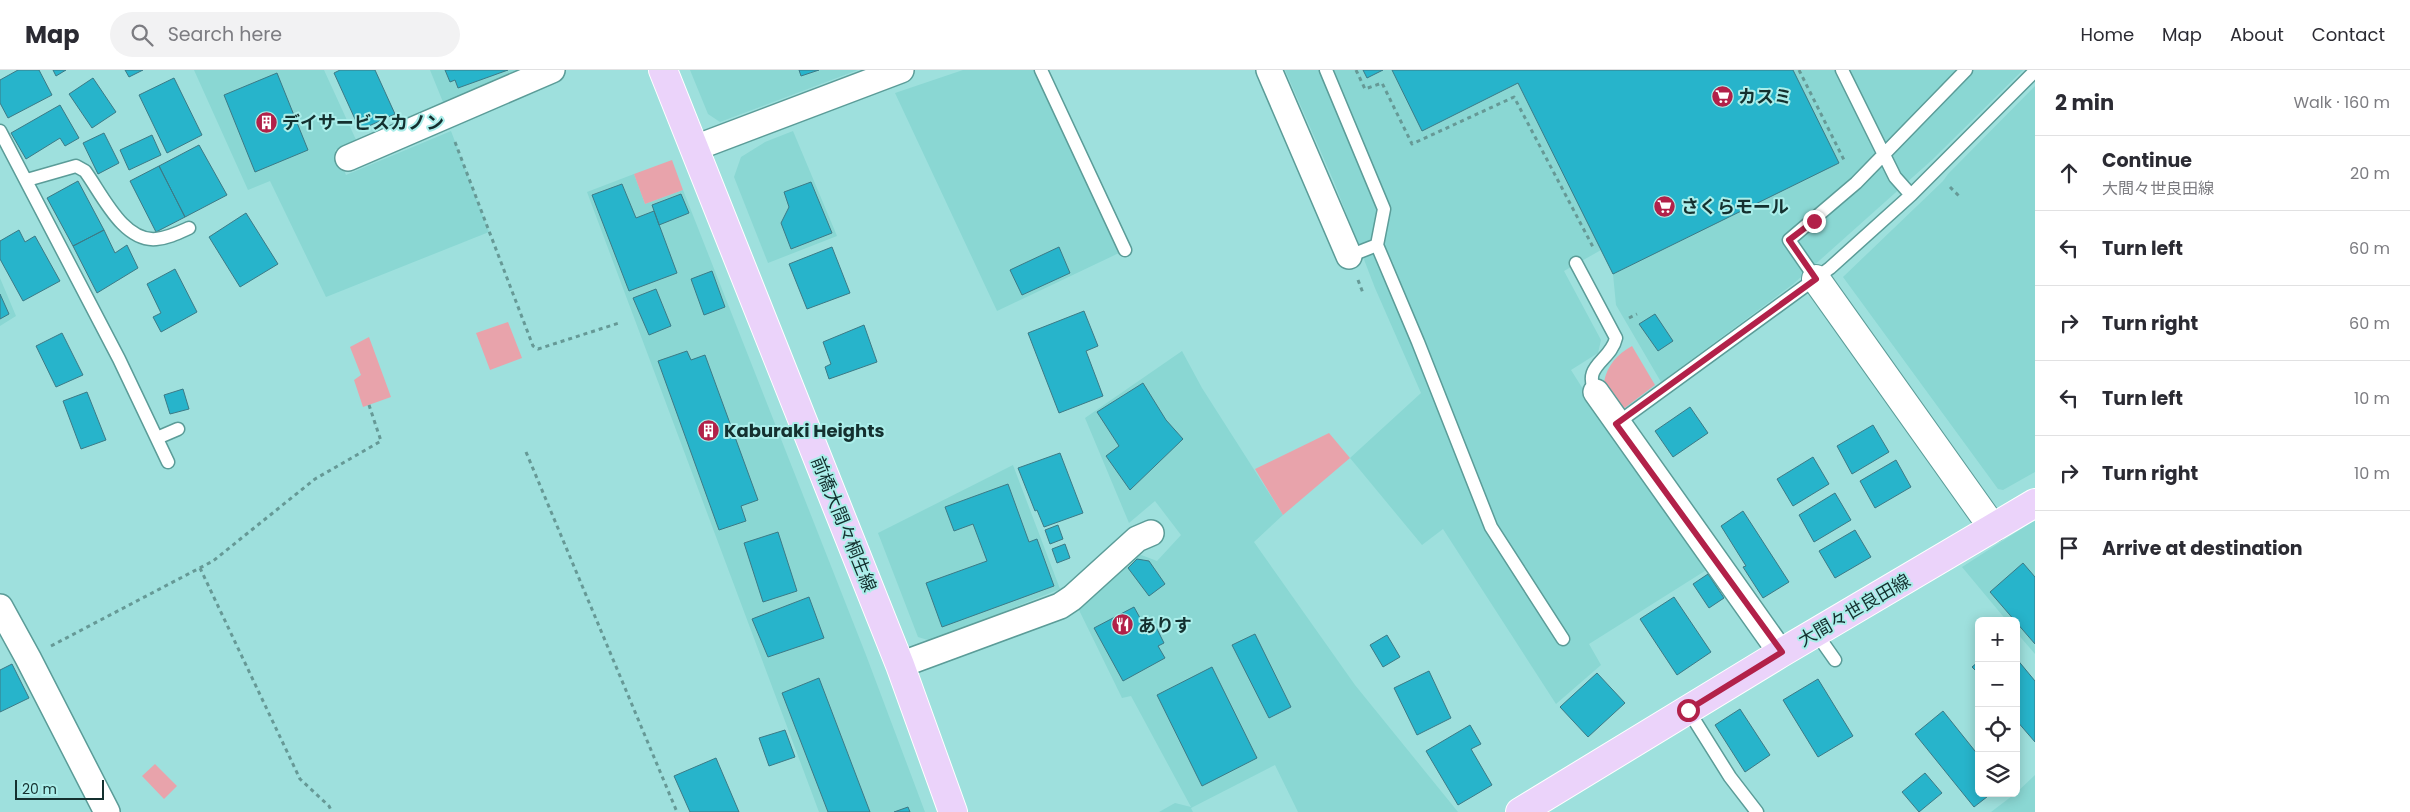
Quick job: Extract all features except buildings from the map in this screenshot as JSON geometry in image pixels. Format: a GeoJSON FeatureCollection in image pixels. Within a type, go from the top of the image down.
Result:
{"type":"FeatureCollection","features":[{"type":"Feature","properties":{"kind":"main road","name":"前橋大間々桐生線"},"geometry":{"type":"LineString","coordinates":[[663,70],[900,665],[953,812]]}},
{"type":"Feature","properties":{"kind":"main road","name":"大間々世良田線"},"geometry":{"type":"LineString","coordinates":[[1520,812],[1782,652],[2035,503]]}},
{"type":"Feature","properties":{"kind":"street"},"geometry":{"type":"LineString","coordinates":[[348,158],[552,70]]}},
{"type":"Feature","properties":{"kind":"street"},"geometry":{"type":"LineString","coordinates":[[695,148],[901,70]]}},
{"type":"Feature","properties":{"kind":"street"},"geometry":{"type":"LineString","coordinates":[[1269,70],[1350,256]]}},
{"type":"Feature","properties":{"kind":"street"},"geometry":{"type":"LineString","coordinates":[[1816,279],[1993,528]]}},
{"type":"Feature","properties":{"kind":"street"},"geometry":{"type":"LineString","coordinates":[[1596,392],[1616,424],[1782,652]]}},
{"type":"Feature","properties":{"kind":"street"},"geometry":{"type":"LineString","coordinates":[[900,665],[1060,606],[1137,539],[1151,533]]}},
{"type":"Feature","properties":{"kind":"street"},"geometry":{"type":"LineString","coordinates":[[0,607],[107,812]]}},
{"type":"Feature","properties":{"kind":"lane"},"geometry":{"type":"LineString","coordinates":[[1041,70],[1125,250]]}},
{"type":"Feature","properties":{"kind":"lane"},"geometry":{"type":"LineString","coordinates":[[1326,70],[1384,209],[1377,245],[1418,342],[1491,527],[1563,639]]}},
{"type":"Feature","properties":{"kind":"lane"},"geometry":{"type":"LineString","coordinates":[[1842,70],[1896,177],[1911,195]]}},
{"type":"Feature","properties":{"kind":"lane"},"geometry":{"type":"LineString","coordinates":[[1816,279],[1789,240],[1842,196],[1966,70]]}},
{"type":"Feature","properties":{"kind":"lane"},"geometry":{"type":"LineString","coordinates":[[1616,424],[1816,279],[1911,195],[2035,71]]}},
{"type":"Feature","properties":{"kind":"lane"},"geometry":{"type":"LineString","coordinates":[[0,131],[119,358],[168,462]]}},
{"type":"Feature","properties":{"kind":"lane"},"geometry":{"type":"LineString","coordinates":[[27,180],[76,166],[85,170],[124,226],[132,234],[144,239],[155,240],[189,228]]}},
{"type":"Feature","properties":{"kind":"lane"},"geometry":{"type":"LineString","coordinates":[[1350,256],[1377,245]]}},
{"type":"Feature","properties":{"kind":"lane"},"geometry":{"type":"LineString","coordinates":[[1576,263],[1616,338],[1614,346],[1591,374],[1590,383],[1596,392]]}},
{"type":"Feature","properties":{"kind":"lane"},"geometry":{"type":"LineString","coordinates":[[157,438],[178,428]]}},
{"type":"Feature","properties":{"kind":"lane"},"geometry":{"type":"LineString","coordinates":[[1816,633],[1835,660]]}},
{"type":"Feature","properties":{"kind":"lane"},"geometry":{"type":"LineString","coordinates":[[1688,710],[1730,777],[1757,812]]}},
{"type":"Feature","properties":{"kind":"path"},"geometry":{"type":"LineString","coordinates":[[1356,70],[1365,89],[1382,83],[1412,144],[1514,97],[1595,252]]}},
{"type":"Feature","properties":{"kind":"path"},"geometry":{"type":"LineString","coordinates":[[1799,70],[1844,160]]}},
{"type":"Feature","properties":{"kind":"path"},"geometry":{"type":"LineString","coordinates":[[444,117],[533,346],[538,349],[619,323]]}},
{"type":"Feature","properties":{"kind":"path"},"geometry":{"type":"LineString","coordinates":[[1946,183],[1959,196]]}},
{"type":"Feature","properties":{"kind":"path"},"geometry":{"type":"LineString","coordinates":[[28,658],[213,561],[276,513],[315,479],[381,441],[369,405]]}},
{"type":"Feature","properties":{"kind":"path"},"geometry":{"type":"LineString","coordinates":[[526,452],[678,812]]}},
{"type":"Feature","properties":{"kind":"path"},"geometry":{"type":"LineString","coordinates":[[200,568],[300,779],[329,806],[332,812]]}},
{"type":"Feature","properties":{"kind":"shaded area"},"geometry":{"type":"Polygon","coordinates":[[[194,70],[324,70],[357,142],[335,150],[346,175],[451,131],[489,232],[326,297],[270,181],[248,190],[194,70]]]}},
{"type":"Feature","properties":{"kind":"shaded area"},"geometry":{"type":"Polygon","coordinates":[[[430,70],[525,70],[443,102],[430,70]]]}},
{"type":"Feature","properties":{"kind":"shaded area"},"geometry":{"type":"Polygon","coordinates":[[[690,70],[858,70],[720,122],[708,114],[690,70]]]}},
{"type":"Feature","properties":{"kind":"shaded area"},"geometry":{"type":"Polygon","coordinates":[[[963,70],[1035,70],[1119,253],[997,311],[895,93],[963,70]]]}},
{"type":"Feature","properties":{"kind":"shaded area"},"geometry":{"type":"Polygon","coordinates":[[[1285,70],[2023,70],[1932,160],[1792,285],[1661,382],[1616,305],[1613,274],[1601,250],[1564,271],[1601,340],[1598,353],[1571,370],[1708,569],[1589,644],[1601,665],[1556,704],[1443,529],[1422,545],[1350,458],[1421,393],[1375,288],[1334,182],[1285,70]]]}},
{"type":"Feature","properties":{"kind":"shaded area"},"geometry":{"type":"Polygon","coordinates":[[[2035,86],[2035,472],[2003,490],[1998,489],[1843,277],[1943,181],[2035,86]]]}},
{"type":"Feature","properties":{"kind":"shaded area"},"geometry":{"type":"Polygon","coordinates":[[[793,131],[837,236],[768,263],[734,177],[741,157],[765,142],[793,131]]]}},
{"type":"Feature","properties":{"kind":"shaded area"},"geometry":{"type":"Polygon","coordinates":[[[672,160],[683,190],[645,204],[634,174],[672,160]]]}},
{"type":"Feature","properties":{"kind":"shaded area"},"geometry":{"type":"Polygon","coordinates":[[[634,174],[645,204],[683,190],[866,655],[925,812],[819,812],[587,192],[634,174]]]}},
{"type":"Feature","properties":{"kind":"shaded area"},"geometry":{"type":"Polygon","coordinates":[[[0,278],[16,316],[0,326],[0,278]]]}},
{"type":"Feature","properties":{"kind":"shaded area"},"geometry":{"type":"Polygon","coordinates":[[[508,322],[522,358],[490,370],[476,333],[508,322]]]}},
{"type":"Feature","properties":{"kind":"shaded area"},"geometry":{"type":"Polygon","coordinates":[[[369,337],[391,397],[363,407],[354,380],[361,375],[350,347],[369,337]]]}},
{"type":"Feature","properties":{"kind":"shaded area"},"geometry":{"type":"Polygon","coordinates":[[[1632,346],[1655,385],[1622,410],[1604,382],[1614,361],[1632,346]]]}},
{"type":"Feature","properties":{"kind":"shaded area"},"geometry":{"type":"Polygon","coordinates":[[[1182,351],[1202,388],[1283,515],[1254,542],[1355,685],[1458,812],[1298,812],[1275,765],[1191,808],[1193,812],[1159,812],[1175,803],[1191,807],[1131,696],[1122,698],[1079,610],[1136,553],[1157,561],[1181,535],[1155,501],[1129,523],[1085,418],[1182,351]]]}},
{"type":"Feature","properties":{"kind":"shaded area"},"geometry":{"type":"Polygon","coordinates":[[[1329,433],[1350,458],[1283,515],[1255,469],[1329,433]]]}},
{"type":"Feature","properties":{"kind":"shaded area"},"geometry":{"type":"Polygon","coordinates":[[[1013,465],[1060,589],[931,641],[918,637],[878,533],[1013,465]]]}},
{"type":"Feature","properties":{"kind":"shaded area"},"geometry":{"type":"Polygon","coordinates":[[[2035,520],[2035,654],[2020,637],[2020,617],[2004,617],[1962,567],[2035,520]]]}},
{"type":"Feature","properties":{"kind":"shaded area"},"geometry":{"type":"Polygon","coordinates":[[[155,764],[177,786],[164,799],[142,776],[155,764]]]}},
{"type":"Feature","properties":{"kind":"shaded area"},"geometry":{"type":"Polygon","coordinates":[[[2035,775],[2035,812],[1991,812],[2011,797],[2020,797],[2020,789],[2035,775]]]}},
{"type":"Feature","properties":{"kind":"place","name":"カスミ"},"geometry":{"type":"Point","coordinates":[1722,96]}},
{"type":"Feature","properties":{"kind":"place","name":"デイサービスカノン"},"geometry":{"type":"Point","coordinates":[266,122]}},
{"type":"Feature","properties":{"kind":"place","name":"さくらモール"},"geometry":{"type":"Point","coordinates":[1665,206]}},
{"type":"Feature","properties":{"kind":"place","name":"Kaburaki Heights"},"geometry":{"type":"Point","coordinates":[708,430]}},
{"type":"Feature","properties":{"kind":"place","name":"ありす"},"geometry":{"type":"Point","coordinates":[1122,625]}},
{"type":"Feature","properties":{"kind":"route"},"geometry":{"type":"LineString","coordinates":[[1688,710],[1782,652],[1616,424],[1816,279],[1789,240],[1814,221]]}}]}
